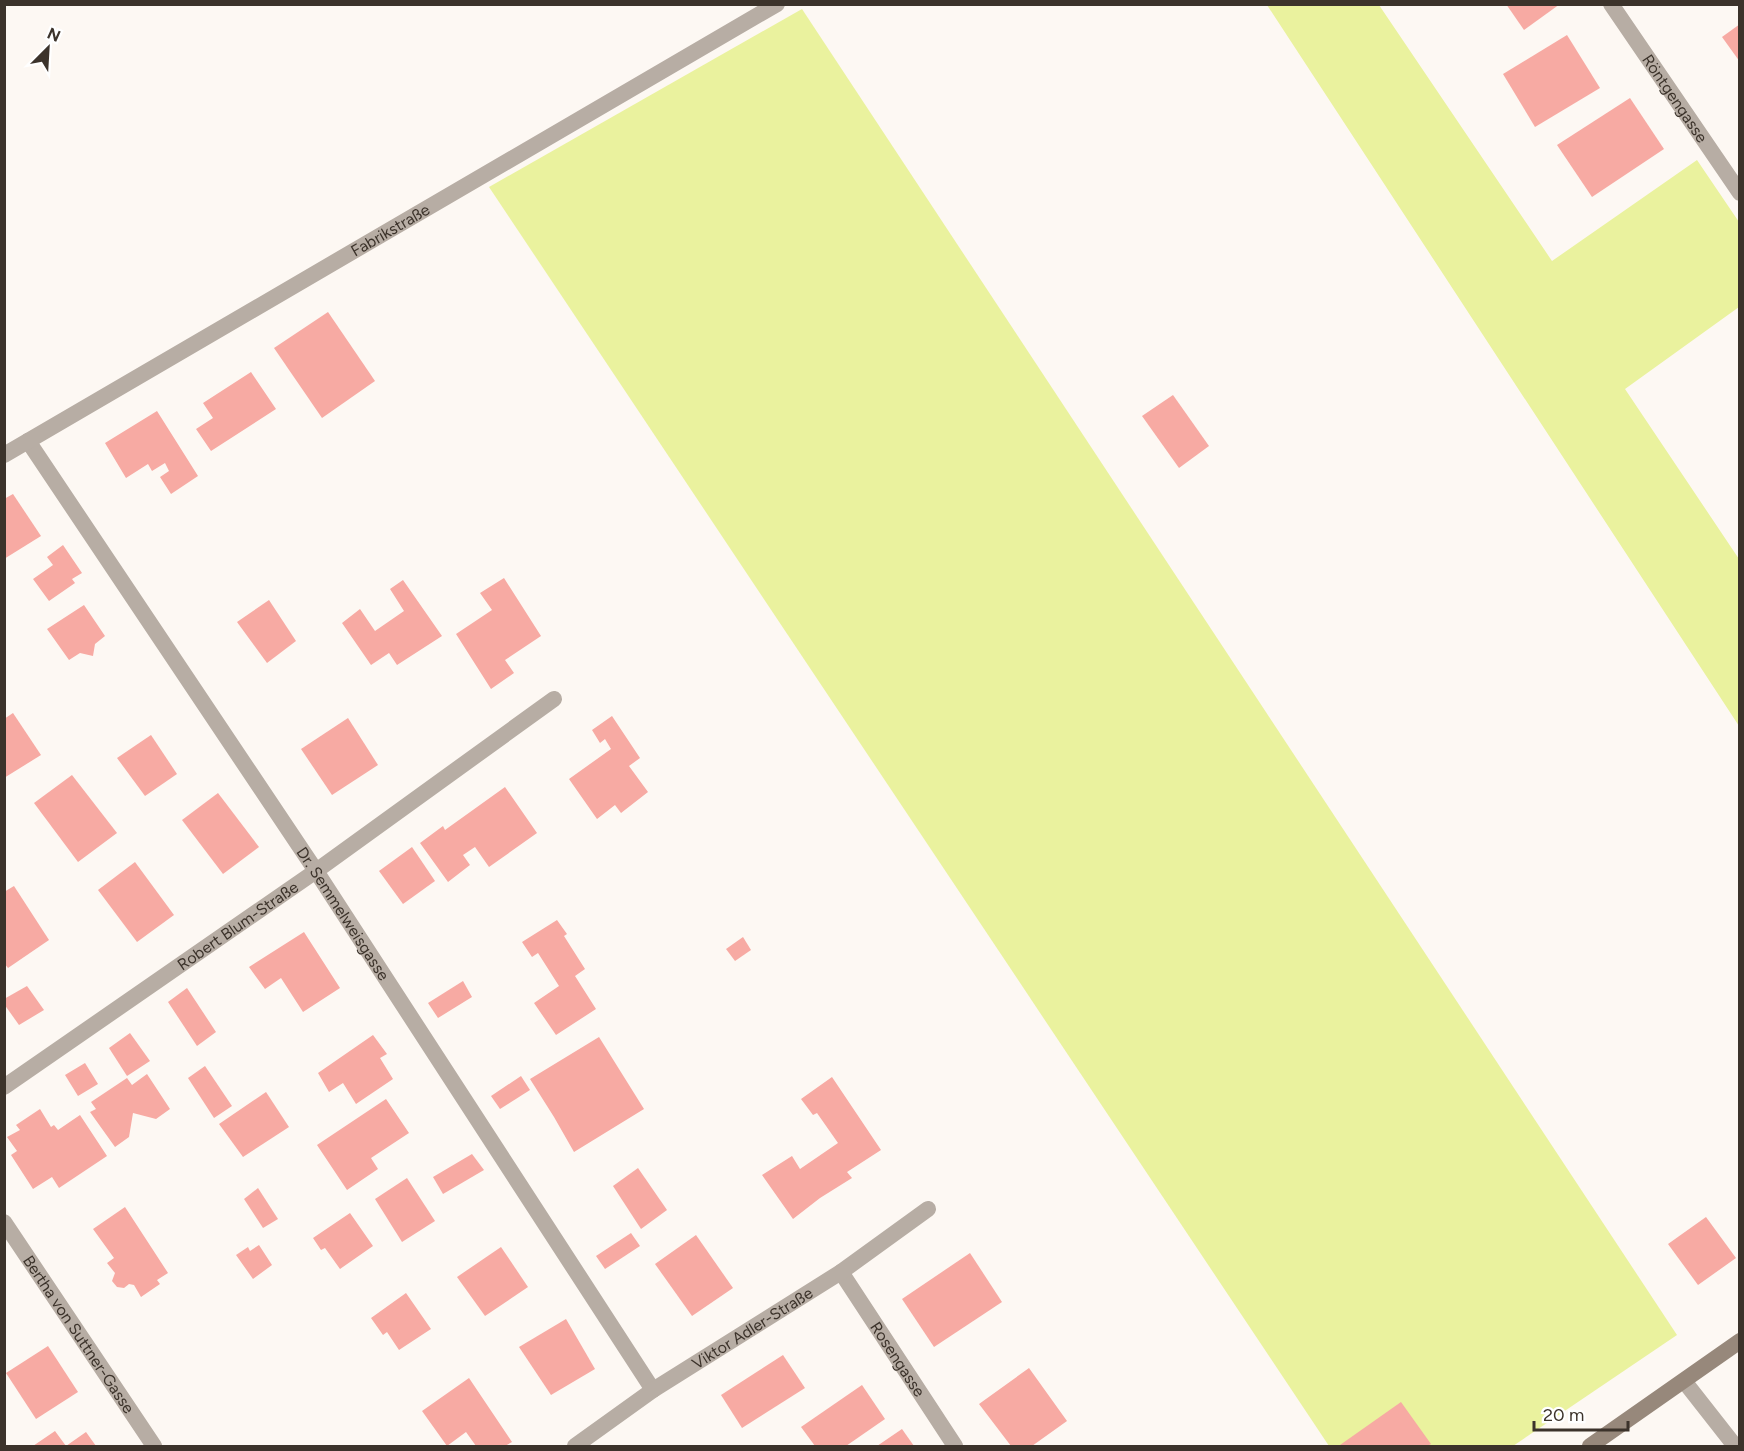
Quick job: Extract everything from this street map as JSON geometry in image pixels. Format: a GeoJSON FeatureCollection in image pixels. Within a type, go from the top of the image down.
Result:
{"type":"FeatureCollection","features":[{"type":"Feature","properties":{"kind":"main road"},"geometry":{"type":"LineString","coordinates":[[1590,1446],[1740,1341]]}},
{"type":"Feature","properties":{"kind":"street","name":"Fabrikstraße"},"geometry":{"type":"LineString","coordinates":[[4,455],[777,4]]}},
{"type":"Feature","properties":{"kind":"street","name":"Röntgengasse"},"geometry":{"type":"LineString","coordinates":[[1611,4],[1740,193]]}},
{"type":"Feature","properties":{"kind":"street","name":"Dr. Semmelweisgasse"},"geometry":{"type":"LineString","coordinates":[[28,441],[316,871],[653,1390]]}},
{"type":"Feature","properties":{"kind":"street","name":"Robert Blum-Straße"},"geometry":{"type":"LineString","coordinates":[[4,1087],[316,871],[554,699]]}},
{"type":"Feature","properties":{"kind":"street","name":"Viktor Adler-Straße"},"geometry":{"type":"LineString","coordinates":[[575,1446],[653,1390],[841,1272],[928,1209]]}},
{"type":"Feature","properties":{"kind":"street","name":"Bertha von Suttner-Gasse"},"geometry":{"type":"LineString","coordinates":[[4,1222],[154,1446]]}},
{"type":"Feature","properties":{"kind":"street","name":"Rosengasse"},"geometry":{"type":"LineString","coordinates":[[841,1272],[955,1446]]}},
{"type":"Feature","properties":{"kind":"street"},"geometry":{"type":"LineString","coordinates":[[1684,1381],[1735,1446]]}},
{"type":"Feature","properties":{"kind":"green space"},"geometry":{"type":"Polygon","coordinates":[[[1267,5],[1379,5],[1552,261],[1697,160],[1739,222],[1739,307],[1625,389],[1739,559],[1739,726],[1267,5]]]}},
{"type":"Feature","properties":{"kind":"green space"},"geometry":{"type":"Polygon","coordinates":[[[802,9],[1677,1335],[1513,1446],[1329,1446],[489,187],[802,9]]]}},
{"type":"Feature","properties":{"kind":"building"},"geometry":{"type":"Polygon","coordinates":[[[1506,4],[1560,4],[1524,30],[1506,4]]]}},
{"type":"Feature","properties":{"kind":"building"},"geometry":{"type":"Polygon","coordinates":[[[1740,24],[1740,62],[1722,37],[1740,24]]]}},
{"type":"Feature","properties":{"kind":"building"},"geometry":{"type":"Polygon","coordinates":[[[1567,35],[1600,88],[1535,127],[1503,74],[1567,35]]]}},
{"type":"Feature","properties":{"kind":"building"},"geometry":{"type":"Polygon","coordinates":[[[1630,98],[1664,149],[1592,197],[1557,145],[1630,98]]]}},
{"type":"Feature","properties":{"kind":"building"},"geometry":{"type":"Polygon","coordinates":[[[328,312],[375,381],[322,418],[274,348],[328,312]]]}},
{"type":"Feature","properties":{"kind":"building"},"geometry":{"type":"Polygon","coordinates":[[[251,372],[276,409],[211,451],[196,429],[213,418],[203,403],[251,372]]]}},
{"type":"Feature","properties":{"kind":"building"},"geometry":{"type":"Polygon","coordinates":[[[1173,395],[1209,446],[1179,468],[1142,416],[1173,395]]]}},
{"type":"Feature","properties":{"kind":"building"},"geometry":{"type":"Polygon","coordinates":[[[157,411],[198,476],[171,494],[160,477],[169,471],[165,463],[152,471],[148,464],[126,478],[105,443],[157,411]]]}},
{"type":"Feature","properties":{"kind":"building"},"geometry":{"type":"Polygon","coordinates":[[[13,494],[41,536],[4,559],[4,499],[13,494]]]}},
{"type":"Feature","properties":{"kind":"building"},"geometry":{"type":"Polygon","coordinates":[[[63,545],[82,573],[72,579],[75,583],[49,601],[33,579],[53,565],[47,557],[63,545]]]}},
{"type":"Feature","properties":{"kind":"building"},"geometry":{"type":"Polygon","coordinates":[[[504,578],[541,636],[505,660],[514,673],[491,689],[456,634],[492,610],[480,593],[504,578]]]}},
{"type":"Feature","properties":{"kind":"building"},"geometry":{"type":"Polygon","coordinates":[[[403,580],[442,636],[397,665],[389,653],[371,665],[342,623],[360,609],[375,631],[404,611],[390,589],[403,580]]]}},
{"type":"Feature","properties":{"kind":"building"},"geometry":{"type":"Polygon","coordinates":[[[269,600],[296,641],[267,663],[237,622],[269,600]]]}},
{"type":"Feature","properties":{"kind":"building"},"geometry":{"type":"Polygon","coordinates":[[[84,605],[105,636],[95,644],[93,656],[80,653],[69,660],[47,629],[84,605]]]}},
{"type":"Feature","properties":{"kind":"building"},"geometry":{"type":"Polygon","coordinates":[[[13,713],[41,755],[4,778],[4,719],[13,713]]]}},
{"type":"Feature","properties":{"kind":"building"},"geometry":{"type":"Polygon","coordinates":[[[612,716],[640,758],[629,766],[648,792],[621,813],[615,805],[597,819],[569,779],[611,749],[605,739],[600,743],[592,730],[612,716]]]}},
{"type":"Feature","properties":{"kind":"building"},"geometry":{"type":"Polygon","coordinates":[[[348,718],[378,765],[332,795],[301,749],[348,718]]]}},
{"type":"Feature","properties":{"kind":"building"},"geometry":{"type":"Polygon","coordinates":[[[151,735],[177,774],[145,796],[117,758],[151,735]]]}},
{"type":"Feature","properties":{"kind":"building"},"geometry":{"type":"Polygon","coordinates":[[[72,775],[117,833],[78,862],[34,803],[72,775]]]}},
{"type":"Feature","properties":{"kind":"building"},"geometry":{"type":"Polygon","coordinates":[[[505,787],[537,833],[489,867],[475,847],[463,855],[470,865],[448,882],[420,843],[443,826],[445,830],[505,787]]]}},
{"type":"Feature","properties":{"kind":"building"},"geometry":{"type":"Polygon","coordinates":[[[218,793],[259,847],[223,874],[182,820],[218,793]]]}},
{"type":"Feature","properties":{"kind":"building"},"geometry":{"type":"Polygon","coordinates":[[[412,847],[435,881],[403,904],[379,871],[412,847]]]}},
{"type":"Feature","properties":{"kind":"building"},"geometry":{"type":"Polygon","coordinates":[[[135,862],[174,915],[137,942],[98,890],[135,862]]]}},
{"type":"Feature","properties":{"kind":"building"},"geometry":{"type":"Polygon","coordinates":[[[14,886],[49,940],[8,968],[4,963],[4,892],[14,886]]]}},
{"type":"Feature","properties":{"kind":"building"},"geometry":{"type":"Polygon","coordinates":[[[557,920],[567,934],[564,936],[585,969],[575,976],[596,1009],[556,1035],[534,1003],[559,986],[538,953],[532,957],[522,942],[557,920]]]}},
{"type":"Feature","properties":{"kind":"building"},"geometry":{"type":"Polygon","coordinates":[[[304,932],[340,988],[303,1012],[281,978],[265,989],[249,967],[304,932]]]}},
{"type":"Feature","properties":{"kind":"building"},"geometry":{"type":"Polygon","coordinates":[[[743,937],[751,950],[735,961],[726,949],[743,937]]]}},
{"type":"Feature","properties":{"kind":"building"},"geometry":{"type":"Polygon","coordinates":[[[463,981],[472,997],[438,1018],[428,1003],[463,981]]]}},
{"type":"Feature","properties":{"kind":"building"},"geometry":{"type":"Polygon","coordinates":[[[27,986],[44,1010],[19,1025],[4,1004],[4,999],[27,986]]]}},
{"type":"Feature","properties":{"kind":"building"},"geometry":{"type":"Polygon","coordinates":[[[187,988],[216,1032],[197,1046],[168,1002],[187,988]]]}},
{"type":"Feature","properties":{"kind":"building"},"geometry":{"type":"Polygon","coordinates":[[[130,1033],[150,1061],[127,1076],[109,1048],[130,1033]]]}},
{"type":"Feature","properties":{"kind":"building"},"geometry":{"type":"Polygon","coordinates":[[[373,1035],[387,1054],[380,1058],[393,1079],[356,1104],[343,1083],[329,1092],[318,1073],[373,1035]]]}},
{"type":"Feature","properties":{"kind":"building"},"geometry":{"type":"Polygon","coordinates":[[[599,1037],[644,1109],[574,1152],[530,1079],[599,1037]]]}},
{"type":"Feature","properties":{"kind":"building"},"geometry":{"type":"Polygon","coordinates":[[[85,1063],[98,1084],[78,1096],[65,1075],[85,1063]]]}},
{"type":"Feature","properties":{"kind":"building"},"geometry":{"type":"Polygon","coordinates":[[[205,1066],[232,1106],[214,1118],[188,1078],[205,1066]]]}},
{"type":"Feature","properties":{"kind":"building"},"geometry":{"type":"Polygon","coordinates":[[[147,1074],[170,1109],[156,1119],[133,1113],[129,1137],[115,1147],[90,1112],[96,1109],[91,1102],[127,1078],[132,1085],[147,1074]]]}},
{"type":"Feature","properties":{"kind":"building"},"geometry":{"type":"Polygon","coordinates":[[[521,1076],[530,1090],[500,1109],[491,1096],[521,1076]]]}},
{"type":"Feature","properties":{"kind":"building"},"geometry":{"type":"Polygon","coordinates":[[[832,1077],[881,1150],[847,1172],[852,1178],[820,1198],[793,1219],[762,1175],[792,1156],[800,1169],[838,1143],[817,1113],[813,1115],[801,1099],[832,1077]]]}},
{"type":"Feature","properties":{"kind":"building"},"geometry":{"type":"Polygon","coordinates":[[[266,1092],[289,1127],[243,1157],[219,1124],[266,1092]]]}},
{"type":"Feature","properties":{"kind":"building"},"geometry":{"type":"Polygon","coordinates":[[[386,1099],[409,1133],[371,1158],[378,1169],[347,1190],[317,1145],[386,1099]]]}},
{"type":"Feature","properties":{"kind":"building"},"geometry":{"type":"Polygon","coordinates":[[[40,1109],[51,1127],[54,1125],[58,1130],[80,1115],[107,1156],[59,1188],[52,1177],[33,1189],[11,1155],[17,1151],[7,1137],[20,1130],[16,1125],[40,1109]]]}},
{"type":"Feature","properties":{"kind":"building"},"geometry":{"type":"Polygon","coordinates":[[[472,1154],[484,1170],[443,1194],[433,1177],[472,1154]]]}},
{"type":"Feature","properties":{"kind":"building"},"geometry":{"type":"Polygon","coordinates":[[[638,1168],[667,1210],[641,1229],[613,1186],[638,1168]]]}},
{"type":"Feature","properties":{"kind":"building"},"geometry":{"type":"Polygon","coordinates":[[[407,1178],[435,1221],[402,1242],[375,1199],[407,1178]]]}},
{"type":"Feature","properties":{"kind":"building"},"geometry":{"type":"Polygon","coordinates":[[[258,1188],[278,1219],[263,1228],[244,1199],[258,1188]]]}},
{"type":"Feature","properties":{"kind":"building"},"geometry":{"type":"Polygon","coordinates":[[[125,1207],[168,1273],[157,1280],[160,1284],[141,1297],[134,1285],[129,1284],[124,1288],[117,1287],[112,1281],[115,1273],[107,1263],[114,1258],[93,1229],[125,1207]]]}},
{"type":"Feature","properties":{"kind":"building"},"geometry":{"type":"Polygon","coordinates":[[[350,1213],[373,1246],[340,1269],[325,1248],[321,1250],[313,1238],[350,1213]]]}},
{"type":"Feature","properties":{"kind":"building"},"geometry":{"type":"Polygon","coordinates":[[[1706,1217],[1736,1258],[1698,1285],[1668,1244],[1706,1217]]]}},
{"type":"Feature","properties":{"kind":"building"},"geometry":{"type":"Polygon","coordinates":[[[631,1233],[640,1246],[605,1269],[596,1256],[631,1233]]]}},
{"type":"Feature","properties":{"kind":"building"},"geometry":{"type":"Polygon","coordinates":[[[696,1235],[733,1288],[692,1316],[655,1264],[696,1235]]]}},
{"type":"Feature","properties":{"kind":"building"},"geometry":{"type":"Polygon","coordinates":[[[259,1245],[272,1265],[253,1279],[236,1255],[248,1247],[250,1251],[259,1245]]]}},
{"type":"Feature","properties":{"kind":"building"},"geometry":{"type":"Polygon","coordinates":[[[501,1247],[528,1287],[485,1316],[457,1277],[501,1247]]]}},
{"type":"Feature","properties":{"kind":"building"},"geometry":{"type":"Polygon","coordinates":[[[970,1253],[1002,1302],[934,1347],[902,1299],[970,1253]]]}},
{"type":"Feature","properties":{"kind":"building"},"geometry":{"type":"Polygon","coordinates":[[[406,1293],[431,1329],[399,1350],[387,1332],[383,1335],[371,1318],[406,1293]]]}},
{"type":"Feature","properties":{"kind":"building"},"geometry":{"type":"Polygon","coordinates":[[[566,1319],[595,1369],[551,1395],[519,1347],[566,1319]]]}},
{"type":"Feature","properties":{"kind":"building"},"geometry":{"type":"Polygon","coordinates":[[[48,1346],[78,1392],[36,1419],[6,1373],[48,1346]]]}},
{"type":"Feature","properties":{"kind":"building"},"geometry":{"type":"Polygon","coordinates":[[[783,1355],[805,1388],[742,1428],[721,1395],[783,1355]]]}},
{"type":"Feature","properties":{"kind":"building"},"geometry":{"type":"Polygon","coordinates":[[[1029,1368],[1067,1421],[1032,1446],[1011,1446],[979,1404],[1029,1368]]]}},
{"type":"Feature","properties":{"kind":"building"},"geometry":{"type":"Polygon","coordinates":[[[469,1378],[512,1442],[505,1446],[476,1446],[466,1432],[447,1446],[422,1411],[469,1378]]]}},
{"type":"Feature","properties":{"kind":"building"},"geometry":{"type":"Polygon","coordinates":[[[862,1385],[885,1419],[846,1446],[815,1446],[801,1427],[862,1385]]]}},
{"type":"Feature","properties":{"kind":"building"},"geometry":{"type":"Polygon","coordinates":[[[1401,1402],[1431,1444],[1427,1446],[1340,1445],[1401,1402]]]}},
{"type":"Feature","properties":{"kind":"building"},"geometry":{"type":"Polygon","coordinates":[[[902,1429],[914,1446],[877,1446],[902,1429]]]}},
{"type":"Feature","properties":{"kind":"building"},"geometry":{"type":"Polygon","coordinates":[[[55,1431],[66,1446],[33,1446],[55,1431]]]}},
{"type":"Feature","properties":{"kind":"building"},"geometry":{"type":"Polygon","coordinates":[[[86,1432],[96,1446],[66,1446],[86,1432]]]}}]}
